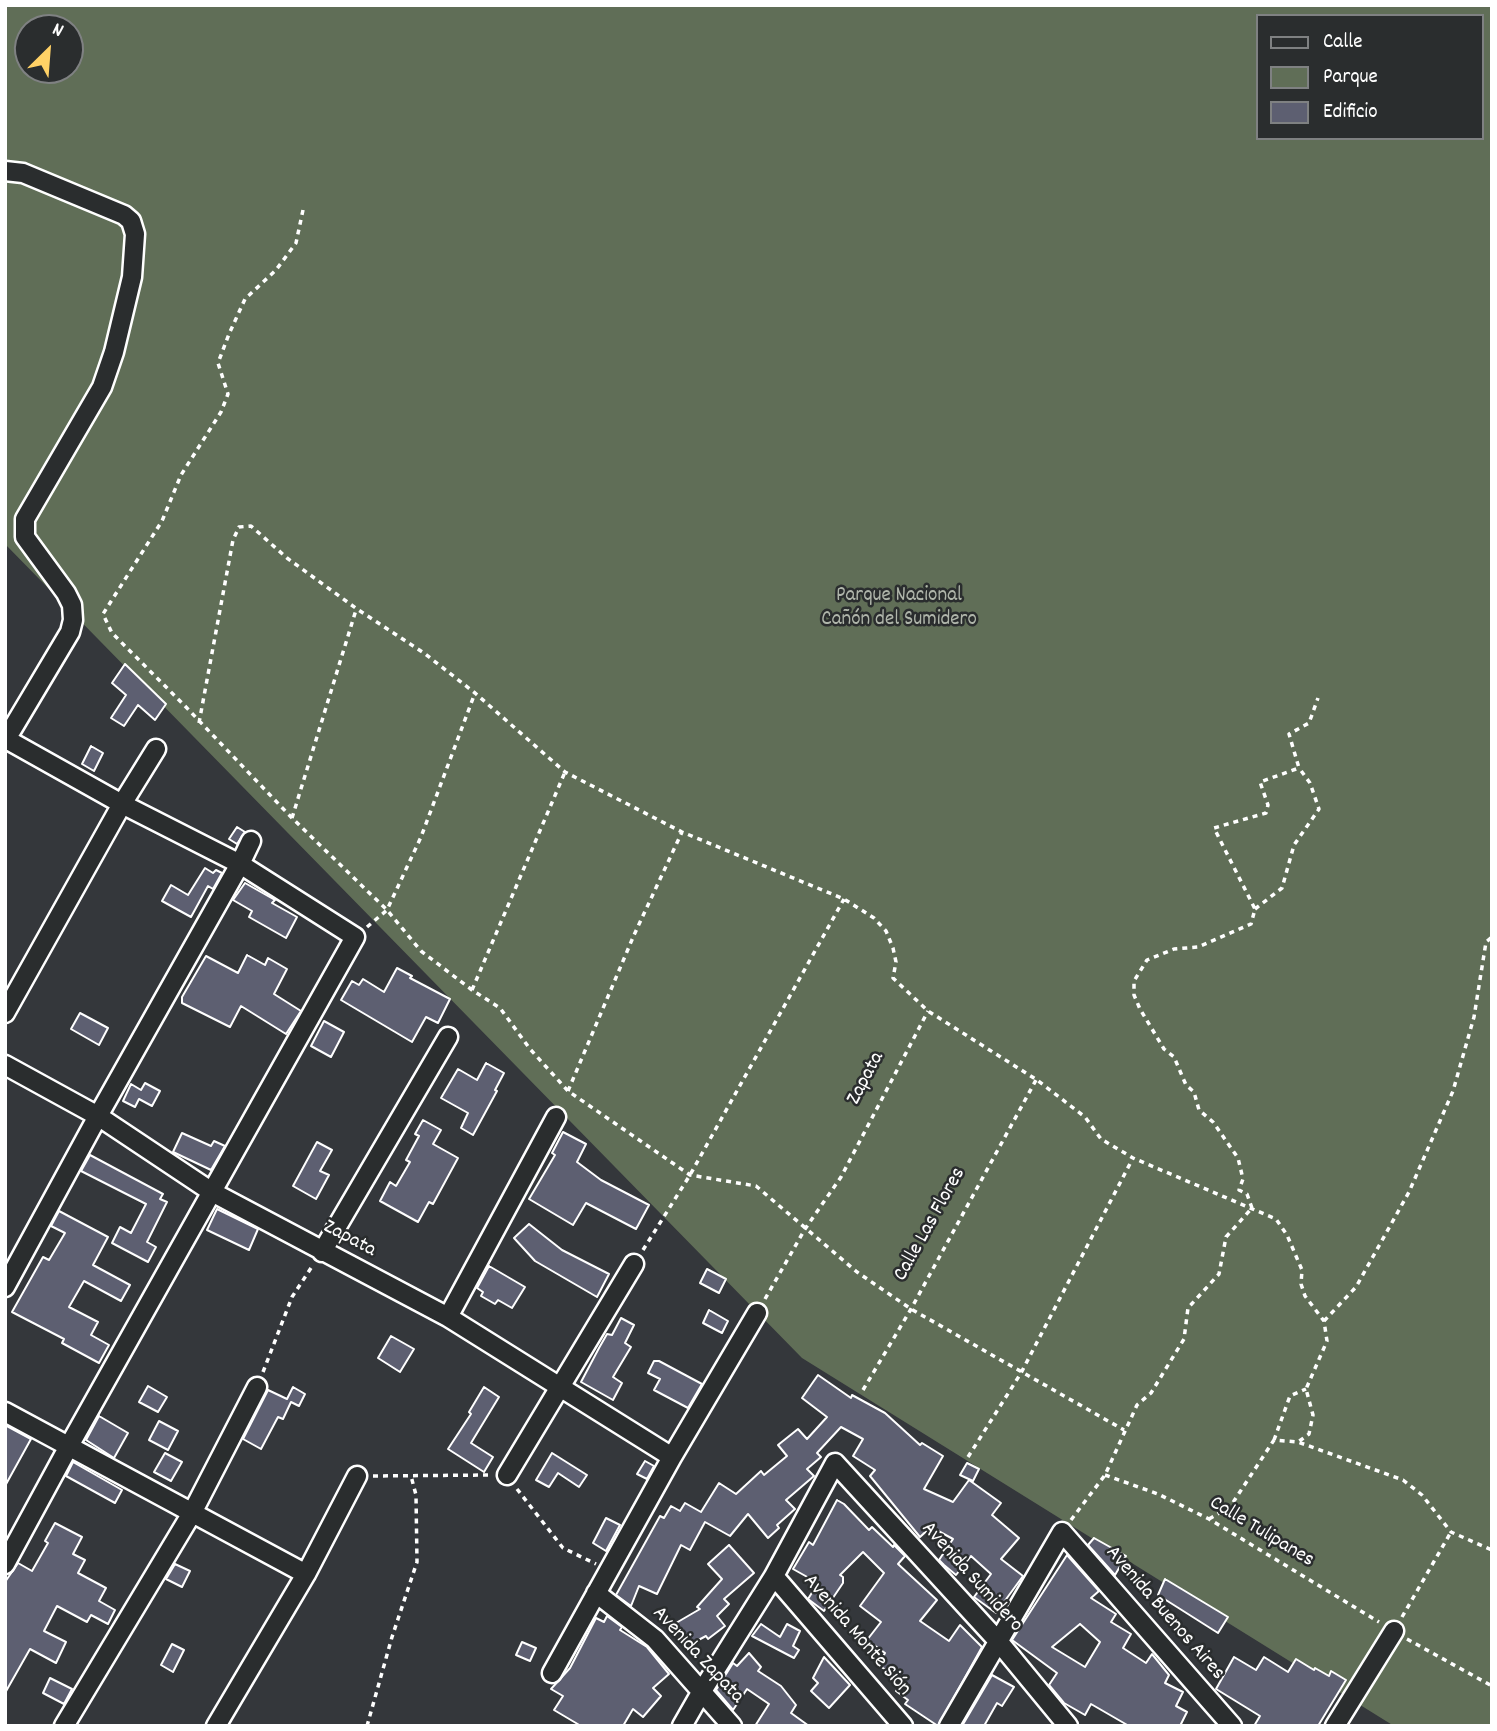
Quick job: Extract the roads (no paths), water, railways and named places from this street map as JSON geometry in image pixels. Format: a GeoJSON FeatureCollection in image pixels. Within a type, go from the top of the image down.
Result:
{"type":"FeatureCollection","features":[{"type":"Feature","properties":{"kind":"street"},"geometry":{"type":"LineString","coordinates":[[5,171],[23,173],[124,215],[131,221],[135,234],[132,277],[114,352],[102,387],[25,519],[25,537],[66,593],[72,605],[73,620],[70,632],[6,740],[122,804],[240,864],[355,937],[5,1564]]}},
{"type":"Feature","properties":{"kind":"street"},"geometry":{"type":"LineString","coordinates":[[5,1013],[122,804],[156,749]]}},
{"type":"Feature","properties":{"kind":"street"},"geometry":{"type":"LineString","coordinates":[[5,1287],[251,841]]}},
{"type":"Feature","properties":{"kind":"street"},"geometry":{"type":"LineString","coordinates":[[322,1252],[448,1037]]}},
{"type":"Feature","properties":{"kind":"street","name":"Zapata"},"geometry":{"type":"LineString","coordinates":[[5,1065],[98,1116],[212,1192],[448,1317],[672,1457]]}},
{"type":"Feature","properties":{"kind":"street"},"geometry":{"type":"LineString","coordinates":[[448,1317],[556,1118]]}},
{"type":"Feature","properties":{"kind":"street"},"geometry":{"type":"LineString","coordinates":[[507,1475],[634,1264]]}},
{"type":"Feature","properties":{"kind":"street"},"geometry":{"type":"LineString","coordinates":[[552,1673],[672,1457],[757,1313]]}},
{"type":"Feature","properties":{"kind":"street"},"geometry":{"type":"LineString","coordinates":[[64,1726],[192,1513],[257,1387]]}},
{"type":"Feature","properties":{"kind":"street"},"geometry":{"type":"LineString","coordinates":[[5,1412],[306,1574]]}},
{"type":"Feature","properties":{"kind":"street","name":"Avenida Sumidero"},"geometry":{"type":"LineString","coordinates":[[774,1576],[835,1463],[998,1641],[1068,1726]]}},
{"type":"Feature","properties":{"kind":"street"},"geometry":{"type":"LineString","coordinates":[[216,1726],[306,1574],[357,1476]]}},
{"type":"Feature","properties":{"kind":"street","name":"Avenida Buenos Aires"},"geometry":{"type":"LineString","coordinates":[[998,1641],[1062,1532],[1232,1726]]}},
{"type":"Feature","properties":{"kind":"street"},"geometry":{"type":"LineString","coordinates":[[682,1726],[774,1576]]}},
{"type":"Feature","properties":{"kind":"street","name":"Avenida Monte Sión"},"geometry":{"type":"LineString","coordinates":[[774,1576],[903,1726]]}},
{"type":"Feature","properties":{"kind":"street","name":"Avenida Zapata"},"geometry":{"type":"LineString","coordinates":[[596,1592],[655,1639],[732,1726]]}},
{"type":"Feature","properties":{"kind":"street"},"geometry":{"type":"LineString","coordinates":[[1335,1726],[1394,1631]]}},
{"type":"Feature","properties":{"kind":"street"},"geometry":{"type":"LineString","coordinates":[[949,1726],[998,1641]]}},
{"type":"Feature","properties":{"kind":"park label","name":"Parque Nacional Cañón del Sumidero"},"geometry":{"type":"Point","coordinates":[899,609]}}]}
